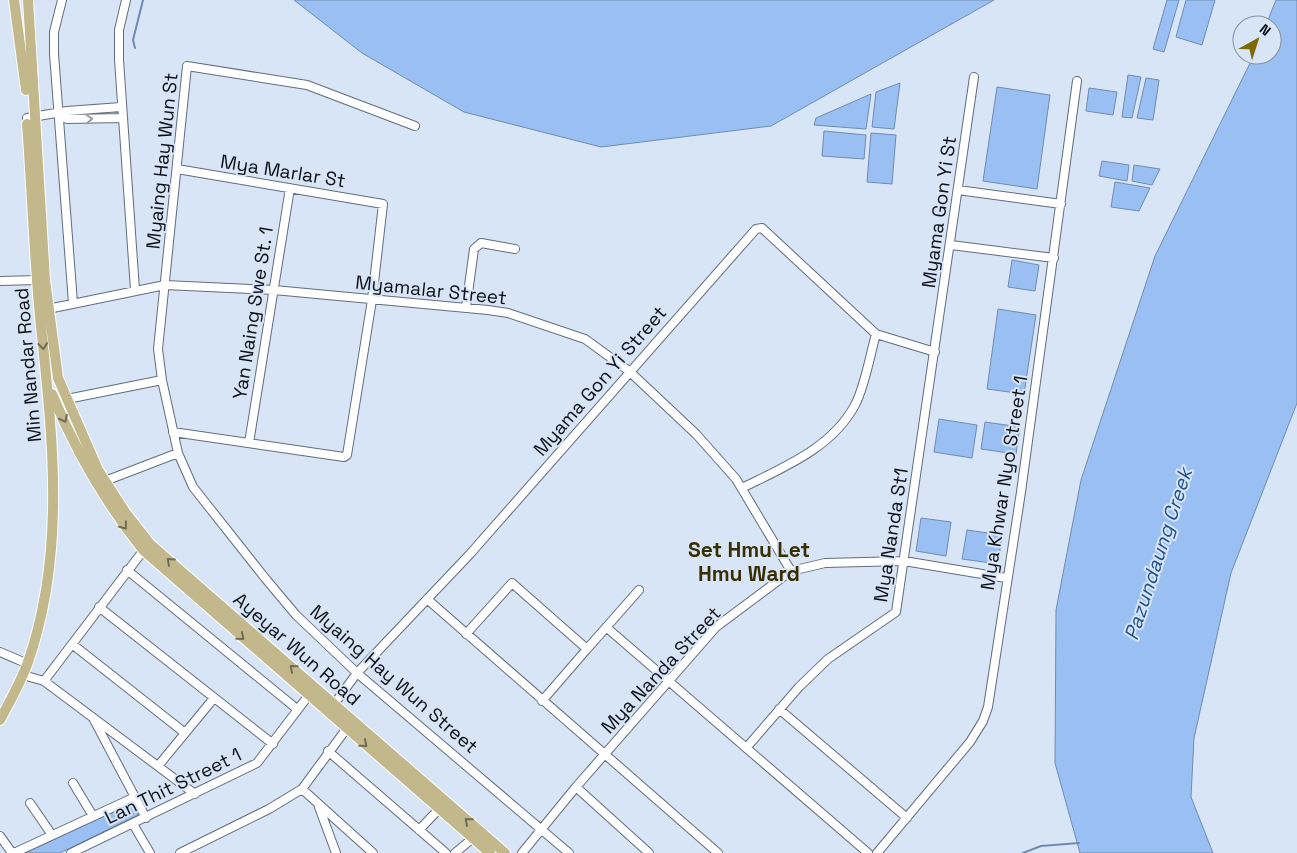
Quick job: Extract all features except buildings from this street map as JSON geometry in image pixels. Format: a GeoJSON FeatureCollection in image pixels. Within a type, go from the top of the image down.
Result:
{"type":"FeatureCollection","features":[{"type":"Feature","properties":{"kind":"main road"},"geometry":{"type":"LineString","coordinates":[[14,0],[24,28]]}},
{"type":"Feature","properties":{"kind":"main road"},"geometry":{"type":"LineString","coordinates":[[24,28],[27,0]]}},
{"type":"Feature","properties":{"kind":"main road","name":"Min Nandar Road"},"geometry":{"type":"LineString","coordinates":[[36,0],[24,28],[29,83],[38,280],[58,378],[67,398],[85,453]]}},
{"type":"Feature","properties":{"kind":"main road","name":"Min Nandar Road"},"geometry":{"type":"LineString","coordinates":[[0,720],[28,664],[40,625],[53,530],[54,464],[30,118]]}},
{"type":"Feature","properties":{"kind":"main road"},"geometry":{"type":"LineString","coordinates":[[58,378],[47,381],[85,453]]}},
{"type":"Feature","properties":{"kind":"main road","name":"Ayeyar Wun Road"},"geometry":{"type":"LineString","coordinates":[[85,453],[105,481],[146,547]]}},
{"type":"Feature","properties":{"kind":"main road","name":"Ayeyar Wun Road"},"geometry":{"type":"LineString","coordinates":[[85,453],[117,517],[146,547],[331,708],[505,853]]}},
{"type":"Feature","properties":{"kind":"main road","name":"Ayeyar Wun Road"},"geometry":{"type":"LineString","coordinates":[[331,708],[346,728],[490,853]]}},
{"type":"Feature","properties":{"kind":"street"},"geometry":{"type":"LineString","coordinates":[[62,0],[54,32],[58,114],[73,303]]}},
{"type":"Feature","properties":{"kind":"street"},"geometry":{"type":"LineString","coordinates":[[126,0],[119,30],[121,107],[135,290]]}},
{"type":"Feature","properties":{"kind":"street","name":"Myaing Hay Wun St"},"geometry":{"type":"LineString","coordinates":[[165,286],[187,66],[308,86],[415,126]]}},
{"type":"Feature","properties":{"kind":"street","name":"Myama Gon Yi St"},"geometry":{"type":"LineString","coordinates":[[936,352],[974,77]]}},
{"type":"Feature","properties":{"kind":"street","name":"Mya Khwar Nyo Street 1"},"geometry":{"type":"LineString","coordinates":[[877,853],[970,742],[983,721],[990,695],[1006,578],[1021,492],[1077,81]]}},
{"type":"Feature","properties":{"kind":"street"},"geometry":{"type":"LineString","coordinates":[[30,118],[67,111],[121,107]]}},
{"type":"Feature","properties":{"kind":"street"},"geometry":{"type":"LineString","coordinates":[[58,114],[67,119],[122,118]]}},
{"type":"Feature","properties":{"kind":"street","name":"Mya Marlar St"},"geometry":{"type":"LineString","coordinates":[[177,169],[383,204],[372,300]]}},
{"type":"Feature","properties":{"kind":"street","name":"Yan Naing Swe St. 1"},"geometry":{"type":"LineString","coordinates":[[249,443],[290,188]]}},
{"type":"Feature","properties":{"kind":"street"},"geometry":{"type":"LineString","coordinates":[[958,190],[1061,204]]}},
{"type":"Feature","properties":{"kind":"street","name":"Myama Gon Yi Street"},"geometry":{"type":"LineString","coordinates":[[331,708],[357,673],[470,554],[629,371],[756,229],[762,228],[876,334]]}},
{"type":"Feature","properties":{"kind":"street"},"geometry":{"type":"LineString","coordinates":[[466,308],[474,249],[481,243],[515,249]]}},
{"type":"Feature","properties":{"kind":"street"},"geometry":{"type":"LineString","coordinates":[[951,245],[1054,258]]}},
{"type":"Feature","properties":{"kind":"street"},"geometry":{"type":"LineString","coordinates":[[0,281],[38,280]]}},
{"type":"Feature","properties":{"kind":"street","name":"Myamalar Street"},"geometry":{"type":"LineString","coordinates":[[44,310],[135,290],[165,286],[274,290],[466,308],[508,313],[556,328],[585,339],[629,371],[696,434],[742,488],[791,571]]}},
{"type":"Feature","properties":{"kind":"street","name":"Myaing Hay Wun Street"},"geometry":{"type":"LineString","coordinates":[[165,286],[158,349],[162,380],[178,453],[193,487],[296,615],[357,673],[569,853]]}},
{"type":"Feature","properties":{"kind":"street"},"geometry":{"type":"LineString","coordinates":[[173,432],[346,456],[372,300]]}},
{"type":"Feature","properties":{"kind":"street"},"geometry":{"type":"LineString","coordinates":[[742,488],[814,449],[839,427],[856,404],[876,334],[936,352]]}},
{"type":"Feature","properties":{"kind":"street","name":"Mya Nanda St1"},"geometry":{"type":"LineString","coordinates":[[747,747],[779,709],[828,659],[896,612],[936,352]]}},
{"type":"Feature","properties":{"kind":"street"},"geometry":{"type":"LineString","coordinates":[[67,398],[162,380]]}},
{"type":"Feature","properties":{"kind":"street"},"geometry":{"type":"LineString","coordinates":[[105,481],[178,453]]}},
{"type":"Feature","properties":{"kind":"street"},"geometry":{"type":"LineString","coordinates":[[44,681],[126,570],[146,547]]}},
{"type":"Feature","properties":{"kind":"street","name":"Mya Nanda Street"},"geometry":{"type":"LineString","coordinates":[[522,853],[576,787],[716,628],[791,571],[825,563],[904,561],[1006,578]]}},
{"type":"Feature","properties":{"kind":"street"},"geometry":{"type":"LineString","coordinates":[[126,570],[297,709]]}},
{"type":"Feature","properties":{"kind":"street"},"geometry":{"type":"LineString","coordinates":[[466,634],[512,583],[587,649]]}},
{"type":"Feature","properties":{"kind":"street"},"geometry":{"type":"LineString","coordinates":[[542,700],[639,590]]}},
{"type":"Feature","properties":{"kind":"street"},"geometry":{"type":"LineString","coordinates":[[427,599],[718,853]]}},
{"type":"Feature","properties":{"kind":"street"},"geometry":{"type":"LineString","coordinates":[[99,607],[273,744]]}},
{"type":"Feature","properties":{"kind":"street"},"geometry":{"type":"LineString","coordinates":[[606,627],[868,853]]}},
{"type":"Feature","properties":{"kind":"street"},"geometry":{"type":"LineString","coordinates":[[72,644],[185,733]]}},
{"type":"Feature","properties":{"kind":"street"},"geometry":{"type":"LineString","coordinates":[[0,652],[28,664]]}},
{"type":"Feature","properties":{"kind":"street"},"geometry":{"type":"LineString","coordinates":[[23,674],[44,681],[195,794]]}},
{"type":"Feature","properties":{"kind":"street","name":"Lan Thit Street 1"},"geometry":{"type":"LineString","coordinates":[[71,853],[85,850],[133,824],[257,763],[312,691]]}},
{"type":"Feature","properties":{"kind":"street"},"geometry":{"type":"LineString","coordinates":[[158,766],[214,698]]}},
{"type":"Feature","properties":{"kind":"street"},"geometry":{"type":"LineString","coordinates":[[779,709],[907,818]]}},
{"type":"Feature","properties":{"kind":"street"},"geometry":{"type":"LineString","coordinates":[[92,716],[146,818]]}},
{"type":"Feature","properties":{"kind":"street"},"geometry":{"type":"LineString","coordinates":[[181,853],[269,809],[302,789],[346,728]]}},
{"type":"Feature","properties":{"kind":"street"},"geometry":{"type":"LineString","coordinates":[[328,751],[446,853]]}},
{"type":"Feature","properties":{"kind":"street"},"geometry":{"type":"LineString","coordinates":[[73,782],[93,816]]}},
{"type":"Feature","properties":{"kind":"street"},"geometry":{"type":"LineString","coordinates":[[576,787],[649,853]]}},
{"type":"Feature","properties":{"kind":"street"},"geometry":{"type":"LineString","coordinates":[[302,789],[373,853]]}},
{"type":"Feature","properties":{"kind":"street"},"geometry":{"type":"LineString","coordinates":[[0,836],[13,853],[135,797]]}},
{"type":"Feature","properties":{"kind":"street"},"geometry":{"type":"LineString","coordinates":[[30,803],[52,835]]}},
{"type":"Feature","properties":{"kind":"street"},"geometry":{"type":"LineString","coordinates":[[318,805],[336,853]]}},
{"type":"Feature","properties":{"kind":"street"},"geometry":{"type":"LineString","coordinates":[[419,830],[439,809]]}},
{"type":"Feature","properties":{"kind":"street"},"geometry":{"type":"LineString","coordinates":[[133,824],[150,853]]}},
{"type":"Feature","properties":{"kind":"street"},"geometry":{"type":"LineString","coordinates":[[455,853],[473,838]]}},
{"type":"Feature","properties":{"kind":"water"},"geometry":{"type":"Polygon","coordinates":[[[294,0],[994,0],[771,126],[601,147],[464,112],[362,53],[294,0]]]}},
{"type":"Feature","properties":{"kind":"water"},"geometry":{"type":"Polygon","coordinates":[[[1167,0],[1179,0],[1164,52],[1153,49],[1167,0]]]}},
{"type":"Feature","properties":{"kind":"water"},"geometry":{"type":"Polygon","coordinates":[[[1186,0],[1215,0],[1202,45],[1176,37],[1186,0]]]}},
{"type":"Feature","properties":{"kind":"water","name":"Pazundaung Creek"},"geometry":{"type":"Polygon","coordinates":[[[1276,0],[1297,0],[1297,403],[1231,573],[1194,738],[1191,797],[1213,853],[1080,853],[1055,763],[1056,610],[1081,480],[1155,256],[1249,65],[1282,65],[1282,15],[1270,15],[1276,0]]]}},
{"type":"Feature","properties":{"kind":"water"},"geometry":{"type":"Polygon","coordinates":[[[1128,75],[1141,77],[1132,118],[1122,117],[1128,75]]]}},
{"type":"Feature","properties":{"kind":"water"},"geometry":{"type":"Polygon","coordinates":[[[1146,78],[1159,80],[1153,120],[1137,118],[1146,78]]]}},
{"type":"Feature","properties":{"kind":"water"},"geometry":{"type":"Polygon","coordinates":[[[900,83],[894,129],[872,127],[876,92],[900,83]]]}},
{"type":"Feature","properties":{"kind":"water"},"geometry":{"type":"Polygon","coordinates":[[[997,87],[1050,95],[1037,189],[983,181],[997,87]]]}},
{"type":"Feature","properties":{"kind":"water"},"geometry":{"type":"Polygon","coordinates":[[[1089,88],[1117,92],[1113,115],[1086,111],[1089,88]]]}},
{"type":"Feature","properties":{"kind":"water"},"geometry":{"type":"Polygon","coordinates":[[[871,94],[866,129],[814,125],[816,118],[871,94]]]}},
{"type":"Feature","properties":{"kind":"water"},"geometry":{"type":"Polygon","coordinates":[[[824,131],[866,135],[864,159],[822,156],[824,131]]]}},
{"type":"Feature","properties":{"kind":"water"},"geometry":{"type":"Polygon","coordinates":[[[871,133],[896,135],[892,184],[867,182],[871,133]]]}},
{"type":"Feature","properties":{"kind":"water"},"geometry":{"type":"Polygon","coordinates":[[[1102,161],[1129,165],[1127,181],[1099,176],[1102,161]]]}},
{"type":"Feature","properties":{"kind":"water"},"geometry":{"type":"Polygon","coordinates":[[[1134,165],[1160,169],[1152,185],[1132,181],[1134,165]]]}},
{"type":"Feature","properties":{"kind":"water"},"geometry":{"type":"Polygon","coordinates":[[[1115,182],[1150,188],[1139,211],[1111,207],[1115,182]]]}},
{"type":"Feature","properties":{"kind":"water"},"geometry":{"type":"Polygon","coordinates":[[[1012,260],[1039,265],[1035,291],[1008,287],[1012,260]]]}},
{"type":"Feature","properties":{"kind":"water"},"geometry":{"type":"Polygon","coordinates":[[[998,309],[1036,315],[1024,394],[987,389],[998,309]]]}},
{"type":"Feature","properties":{"kind":"water"},"geometry":{"type":"Polygon","coordinates":[[[939,419],[977,425],[972,458],[934,452],[939,419]]]}},
{"type":"Feature","properties":{"kind":"water"},"geometry":{"type":"Polygon","coordinates":[[[985,422],[1020,427],[1016,454],[981,449],[985,422]]]}},
{"type":"Feature","properties":{"kind":"water"},"geometry":{"type":"Polygon","coordinates":[[[921,518],[951,522],[946,556],[916,551],[921,518]]]}},
{"type":"Feature","properties":{"kind":"water"},"geometry":{"type":"Polygon","coordinates":[[[967,530],[1002,535],[998,564],[962,559],[967,530]]]}},
{"type":"Feature","properties":{"kind":"water"},"geometry":{"type":"Polygon","coordinates":[[[132,803],[138,815],[60,853],[25,853],[132,803]]]}},
{"type":"Feature","properties":{"kind":"waterway"},"geometry":{"type":"LineString","coordinates":[[135,48],[133,40],[143,0]]}},
{"type":"Feature","properties":{"kind":"waterway"},"geometry":{"type":"LineString","coordinates":[[1023,853],[1041,846],[1079,843]]}},
{"type":"Feature","properties":{"kind":"district","name":"Set Hmu Let Hmu Ward"},"geometry":{"type":"Point","coordinates":[749,561]}}]}
